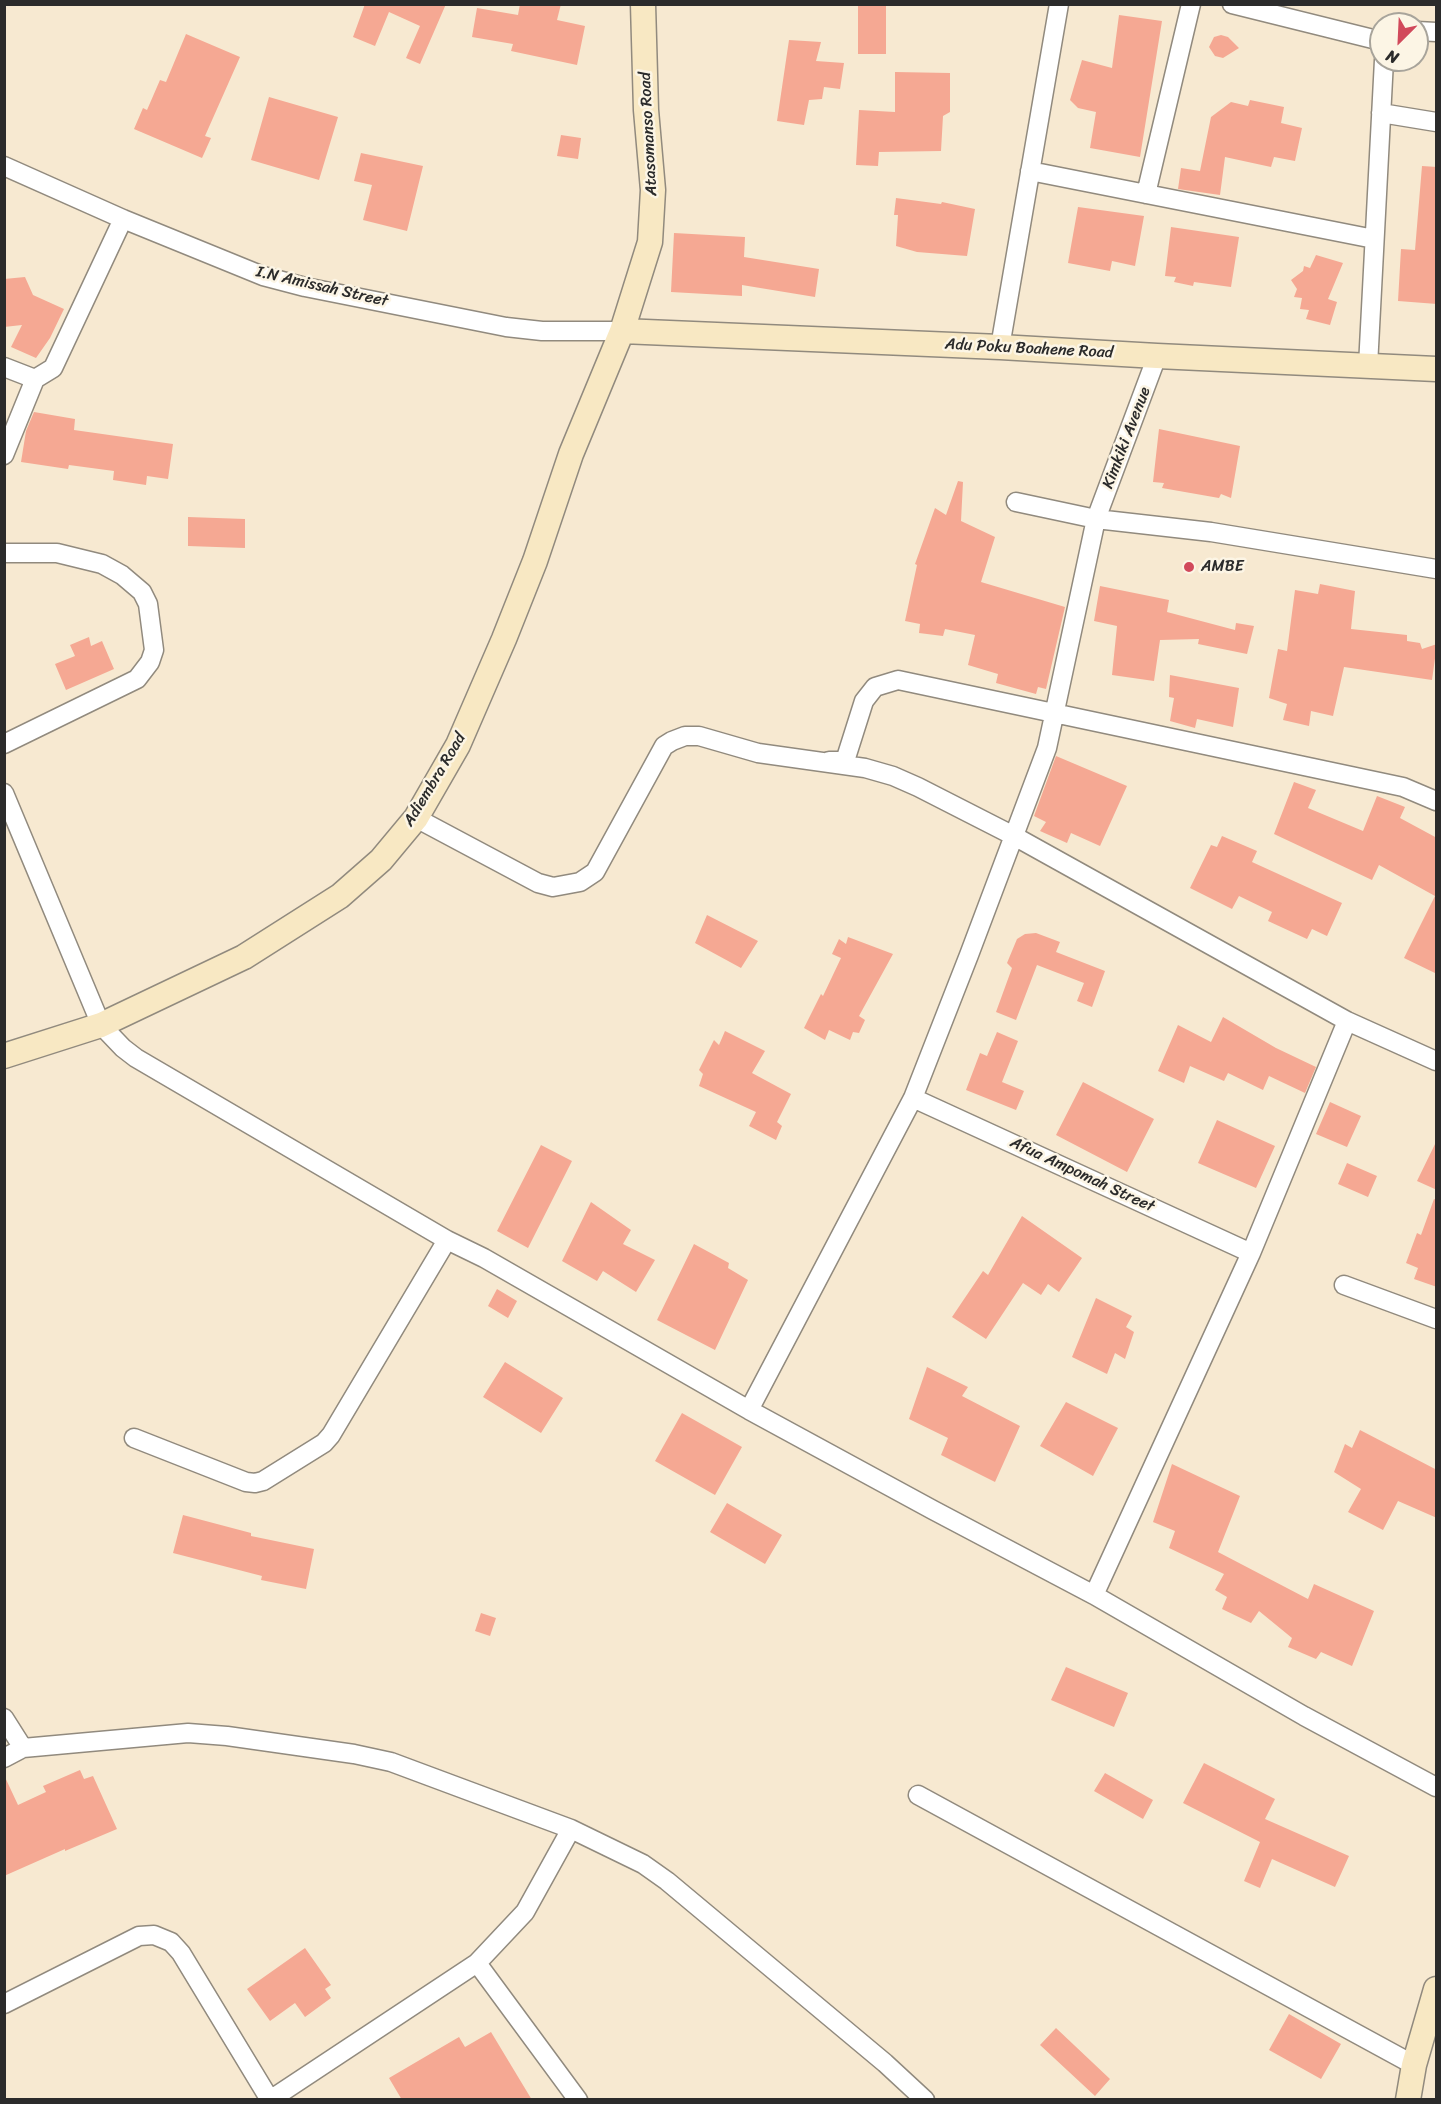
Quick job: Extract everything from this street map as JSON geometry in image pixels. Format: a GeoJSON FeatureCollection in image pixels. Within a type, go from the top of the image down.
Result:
{"type":"FeatureCollection","features":[{"type":"Feature","properties":{"kind":"street","name":"Atasomanso Road"},"geometry":{"type":"LineString","coordinates":[[622,331],[650,242],[654,190],[646,110],[643,4]]}},
{"type":"Feature","properties":{"kind":"street"},"geometry":{"type":"LineString","coordinates":[[1000,346],[1059,4]]}},
{"type":"Feature","properties":{"kind":"street"},"geometry":{"type":"LineString","coordinates":[[1146,194],[1191,4]]}},
{"type":"Feature","properties":{"kind":"street"},"geometry":{"type":"LineString","coordinates":[[1232,4],[1369,38]]}},
{"type":"Feature","properties":{"kind":"street"},"geometry":{"type":"LineString","coordinates":[[1368,366],[1383,72]]}},
{"type":"Feature","properties":{"kind":"street"},"geometry":{"type":"LineString","coordinates":[[1381,113],[1437,122]]}},
{"type":"Feature","properties":{"kind":"street","name":"I.N Amissah Street"},"geometry":{"type":"LineString","coordinates":[[4,166],[123,219],[262,276],[305,287],[506,327],[542,331],[622,331]]}},
{"type":"Feature","properties":{"kind":"street"},"geometry":{"type":"LineString","coordinates":[[1030,171],[1374,239]]}},
{"type":"Feature","properties":{"kind":"street"},"geometry":{"type":"LineString","coordinates":[[4,455],[35,379],[53,368],[123,219]]}},
{"type":"Feature","properties":{"kind":"street","name":"Adu Poku Boahene Road"},"geometry":{"type":"LineString","coordinates":[[622,331],[1000,346],[1437,369]]}},
{"type":"Feature","properties":{"kind":"street","name":"Adiembra Road"},"geometry":{"type":"LineString","coordinates":[[4,1056],[101,1025],[244,957],[340,896],[381,860],[416,818],[458,745],[535,561],[571,454],[622,331]]}},
{"type":"Feature","properties":{"kind":"street","name":"Kimkiki Avenue"},"geometry":{"type":"LineString","coordinates":[[749,1410],[913,1098],[1047,748],[1096,519],[1157,356]]}},
{"type":"Feature","properties":{"kind":"street"},"geometry":{"type":"LineString","coordinates":[[4,367],[35,379]]}},
{"type":"Feature","properties":{"kind":"street"},"geometry":{"type":"LineString","coordinates":[[1016,502],[1096,519],[1211,532],[1437,569]]}},
{"type":"Feature","properties":{"kind":"street"},"geometry":{"type":"LineString","coordinates":[[4,553],[57,553],[102,564],[122,574],[142,592],[148,604],[153,650],[150,662],[137,679],[4,744]]}},
{"type":"Feature","properties":{"kind":"street"},"geometry":{"type":"LineString","coordinates":[[821,761],[845,761],[864,701],[876,687],[898,680],[1403,787],[1437,801]]}},
{"type":"Feature","properties":{"kind":"street"},"geometry":{"type":"LineString","coordinates":[[416,818],[538,883],[553,887],[580,882],[595,872],[664,746],[685,736],[699,736],[758,753],[864,768],[893,776],[918,787],[1014,836],[1347,1021],[1437,1061]]}},
{"type":"Feature","properties":{"kind":"street"},"geometry":{"type":"LineString","coordinates":[[4,793],[101,1025],[123,1048],[148,1066],[447,1240],[484,1258],[749,1410],[933,1510],[1095,1594],[1304,1716],[1437,1787]]}},
{"type":"Feature","properties":{"kind":"street"},"geometry":{"type":"LineString","coordinates":[[1095,1594],[1251,1253],[1347,1021]]}},
{"type":"Feature","properties":{"kind":"street","name":"Afua Ampomah Street"},"geometry":{"type":"LineString","coordinates":[[913,1098],[1251,1253]]}},
{"type":"Feature","properties":{"kind":"street"},"geometry":{"type":"LineString","coordinates":[[134,1438],[246,1482],[255,1483],[263,1481],[324,1443],[331,1435],[447,1240]]}},
{"type":"Feature","properties":{"kind":"street"},"geometry":{"type":"LineString","coordinates":[[1344,1285],[1437,1319]]}},
{"type":"Feature","properties":{"kind":"street"},"geometry":{"type":"LineString","coordinates":[[4,1718],[23,1748]]}},
{"type":"Feature","properties":{"kind":"street"},"geometry":{"type":"LineString","coordinates":[[4,1758],[23,1748],[188,1733],[227,1736],[354,1754],[391,1762],[571,1829],[643,1864],[667,1881],[876,2055],[925,2100]]}},
{"type":"Feature","properties":{"kind":"street"},"geometry":{"type":"LineString","coordinates":[[918,1795],[1414,2065]]}},
{"type":"Feature","properties":{"kind":"street"},"geometry":{"type":"LineString","coordinates":[[4,2004],[139,1936],[154,1935],[171,1942],[181,1953],[270,2100],[477,1963],[525,1912],[571,1829]]}},
{"type":"Feature","properties":{"kind":"street"},"geometry":{"type":"LineString","coordinates":[[477,1963],[578,2100]]}},
{"type":"Feature","properties":{"kind":"street"},"geometry":{"type":"LineString","coordinates":[[1408,2100],[1414,2065],[1437,1989]]}},
{"type":"Feature","properties":{"kind":"building"},"geometry":{"type":"Polygon","coordinates":[[[365,4],[446,4],[420,64],[406,58],[420,26],[389,12],[375,46],[353,37],[365,4]]]}},
{"type":"Feature","properties":{"kind":"building"},"geometry":{"type":"Polygon","coordinates":[[[520,4],[561,4],[557,20],[585,26],[577,65],[511,51],[513,44],[472,37],[477,8],[518,15],[520,4]]]}},
{"type":"Feature","properties":{"kind":"building"},"geometry":{"type":"Polygon","coordinates":[[[858,4],[886,4],[886,54],[858,54],[858,4]]]}},
{"type":"Feature","properties":{"kind":"building"},"geometry":{"type":"Polygon","coordinates":[[[1119,15],[1162,21],[1140,157],[1090,148],[1096,112],[1078,108],[1070,100],[1082,60],[1112,68],[1119,15]]]}},
{"type":"Feature","properties":{"kind":"building"},"geometry":{"type":"Polygon","coordinates":[[[186,34],[240,57],[205,136],[211,138],[202,158],[134,129],[143,108],[147,110],[160,80],[166,82],[186,34]]]}},
{"type":"Feature","properties":{"kind":"building"},"geometry":{"type":"Polygon","coordinates":[[[1221,35],[1228,37],[1239,48],[1223,58],[1215,56],[1209,47],[1214,37],[1221,35]]]}},
{"type":"Feature","properties":{"kind":"building"},"geometry":{"type":"Polygon","coordinates":[[[789,40],[821,42],[816,61],[844,63],[840,89],[824,87],[822,99],[809,100],[804,125],[777,121],[789,40]]]}},
{"type":"Feature","properties":{"kind":"building"},"geometry":{"type":"Polygon","coordinates":[[[895,72],[950,73],[950,112],[943,116],[941,151],[879,152],[878,166],[856,165],[859,110],[895,112],[895,72]]]}},
{"type":"Feature","properties":{"kind":"building"},"geometry":{"type":"Polygon","coordinates":[[[269,97],[338,117],[319,180],[251,160],[269,97]]]}},
{"type":"Feature","properties":{"kind":"building"},"geometry":{"type":"Polygon","coordinates":[[[1250,100],[1284,107],[1281,123],[1302,128],[1295,161],[1274,157],[1271,167],[1225,157],[1220,195],[1178,189],[1181,168],[1200,171],[1211,117],[1231,102],[1248,106],[1250,100]]]}},
{"type":"Feature","properties":{"kind":"building"},"geometry":{"type":"Polygon","coordinates":[[[561,135],[581,138],[578,159],[557,156],[561,135]]]}},
{"type":"Feature","properties":{"kind":"building"},"geometry":{"type":"Polygon","coordinates":[[[361,153],[423,166],[407,231],[363,220],[372,185],[354,181],[361,153]]]}},
{"type":"Feature","properties":{"kind":"building"},"geometry":{"type":"Polygon","coordinates":[[[1422,166],[1437,167],[1437,304],[1398,301],[1401,249],[1415,250],[1422,166]]]}},
{"type":"Feature","properties":{"kind":"building"},"geometry":{"type":"Polygon","coordinates":[[[896,198],[941,204],[942,202],[975,209],[967,256],[917,252],[896,246],[898,215],[894,215],[896,198]]]}},
{"type":"Feature","properties":{"kind":"building"},"geometry":{"type":"Polygon","coordinates":[[[1078,207],[1144,216],[1135,266],[1112,261],[1110,271],[1068,263],[1078,207]]]}},
{"type":"Feature","properties":{"kind":"building"},"geometry":{"type":"Polygon","coordinates":[[[1171,227],[1239,237],[1231,287],[1194,282],[1193,286],[1174,282],[1176,277],[1165,276],[1171,227]]]}},
{"type":"Feature","properties":{"kind":"building"},"geometry":{"type":"Polygon","coordinates":[[[674,233],[745,237],[744,257],[819,269],[815,297],[742,285],[742,296],[671,292],[674,233]]]}},
{"type":"Feature","properties":{"kind":"building"},"geometry":{"type":"Polygon","coordinates":[[[1316,255],[1343,263],[1328,299],[1337,302],[1330,325],[1306,319],[1309,310],[1300,309],[1302,298],[1294,297],[1297,289],[1291,280],[1303,271],[1304,266],[1310,268],[1316,255]]]}},
{"type":"Feature","properties":{"kind":"building"},"geometry":{"type":"Polygon","coordinates":[[[25,277],[33,295],[64,309],[50,338],[36,358],[11,347],[22,325],[4,327],[4,279],[25,277]]]}},
{"type":"Feature","properties":{"kind":"building"},"geometry":{"type":"Polygon","coordinates":[[[34,412],[75,419],[74,430],[173,444],[168,479],[147,476],[146,485],[113,480],[114,471],[69,465],[68,469],[21,462],[26,431],[34,412]]]}},
{"type":"Feature","properties":{"kind":"building"},"geometry":{"type":"Polygon","coordinates":[[[1159,429],[1240,446],[1231,498],[1221,494],[1219,498],[1162,488],[1164,483],[1153,482],[1159,429]]]}},
{"type":"Feature","properties":{"kind":"building"},"geometry":{"type":"Polygon","coordinates":[[[958,481],[963,482],[961,521],[995,537],[981,582],[1065,607],[1046,689],[1038,687],[1036,694],[996,683],[998,674],[968,665],[975,635],[945,629],[943,636],[919,633],[920,624],[905,621],[917,565],[915,564],[935,508],[946,515],[958,481]]]}},
{"type":"Feature","properties":{"kind":"building"},"geometry":{"type":"Polygon","coordinates":[[[188,517],[245,519],[245,548],[188,546],[188,517]]]}},
{"type":"Feature","properties":{"kind":"building"},"geometry":{"type":"Polygon","coordinates":[[[1320,584],[1355,591],[1351,629],[1407,635],[1407,641],[1420,643],[1422,649],[1437,644],[1432,680],[1344,667],[1333,716],[1311,711],[1309,726],[1283,720],[1287,704],[1269,698],[1278,649],[1287,651],[1295,590],[1318,594],[1320,584]]]}},
{"type":"Feature","properties":{"kind":"building"},"geometry":{"type":"Polygon","coordinates":[[[1100,586],[1169,600],[1167,612],[1235,630],[1236,623],[1254,626],[1247,654],[1198,644],[1199,639],[1160,640],[1154,681],[1112,675],[1117,626],[1094,621],[1100,586]]]}},
{"type":"Feature","properties":{"kind":"building"},"geometry":{"type":"Polygon","coordinates":[[[89,637],[91,646],[102,641],[114,669],[66,690],[55,664],[75,656],[70,645],[89,637]]]}},
{"type":"Feature","properties":{"kind":"building"},"geometry":{"type":"Polygon","coordinates":[[[1170,675],[1239,688],[1233,727],[1197,719],[1195,728],[1170,721],[1174,698],[1169,697],[1170,675]]]}},
{"type":"Feature","properties":{"kind":"building"},"geometry":{"type":"Polygon","coordinates":[[[1056,756],[1127,786],[1100,846],[1071,833],[1067,843],[1040,831],[1046,822],[1034,816],[1056,756]]]}},
{"type":"Feature","properties":{"kind":"building"},"geometry":{"type":"Polygon","coordinates":[[[1294,782],[1316,790],[1308,808],[1363,831],[1377,796],[1405,807],[1400,818],[1437,838],[1437,974],[1404,958],[1435,896],[1379,865],[1372,880],[1274,834],[1294,782]]]}},
{"type":"Feature","properties":{"kind":"building"},"geometry":{"type":"Polygon","coordinates":[[[1222,836],[1257,851],[1252,862],[1342,903],[1327,936],[1312,929],[1307,939],[1268,921],[1272,912],[1239,896],[1232,909],[1190,888],[1211,845],[1217,847],[1222,836]]]}},
{"type":"Feature","properties":{"kind":"building"},"geometry":{"type":"Polygon","coordinates":[[[707,915],[758,941],[741,968],[695,943],[707,915]]]}},
{"type":"Feature","properties":{"kind":"building"},"geometry":{"type":"Polygon","coordinates":[[[1036,933],[1060,942],[1056,952],[1105,971],[1092,1007],[1077,1001],[1084,983],[1037,965],[1016,1020],[996,1012],[1012,968],[1007,963],[1017,939],[1025,934],[1036,933]]]}},
{"type":"Feature","properties":{"kind":"building"},"geometry":{"type":"Polygon","coordinates":[[[848,937],[893,954],[859,1016],[865,1020],[859,1033],[853,1032],[850,1040],[829,1030],[825,1040],[804,1028],[821,994],[823,996],[841,958],[832,954],[839,939],[846,944],[848,937]]]}},
{"type":"Feature","properties":{"kind":"building"},"geometry":{"type":"Polygon","coordinates":[[[1223,1017],[1276,1048],[1316,1067],[1305,1093],[1269,1076],[1263,1090],[1228,1073],[1224,1081],[1190,1066],[1184,1083],[1158,1071],[1178,1025],[1211,1042],[1223,1017]]]}},
{"type":"Feature","properties":{"kind":"building"},"geometry":{"type":"Polygon","coordinates":[[[725,1031],[765,1051],[752,1073],[791,1094],[777,1122],[782,1126],[776,1140],[749,1126],[756,1112],[699,1086],[703,1074],[699,1070],[714,1040],[719,1045],[725,1031]]]}},
{"type":"Feature","properties":{"kind":"building"},"geometry":{"type":"Polygon","coordinates":[[[997,1032],[1018,1041],[1002,1082],[1024,1091],[1016,1110],[966,1090],[980,1053],[987,1056],[997,1032]]]}},
{"type":"Feature","properties":{"kind":"building"},"geometry":{"type":"Polygon","coordinates":[[[1083,1082],[1154,1119],[1127,1172],[1056,1135],[1083,1082]]]}},
{"type":"Feature","properties":{"kind":"building"},"geometry":{"type":"Polygon","coordinates":[[[1330,1102],[1361,1116],[1347,1147],[1316,1134],[1330,1102]]]}},
{"type":"Feature","properties":{"kind":"building"},"geometry":{"type":"Polygon","coordinates":[[[1217,1120],[1275,1146],[1256,1188],[1198,1163],[1217,1120]]]}},
{"type":"Feature","properties":{"kind":"building"},"geometry":{"type":"Polygon","coordinates":[[[1437,1140],[1437,1190],[1417,1181],[1437,1140]]]}},
{"type":"Feature","properties":{"kind":"building"},"geometry":{"type":"Polygon","coordinates":[[[541,1145],[572,1161],[528,1248],[497,1231],[541,1145]]]}},
{"type":"Feature","properties":{"kind":"building"},"geometry":{"type":"Polygon","coordinates":[[[1347,1163],[1377,1176],[1368,1197],[1338,1184],[1347,1163]]]}},
{"type":"Feature","properties":{"kind":"building"},"geometry":{"type":"Polygon","coordinates":[[[1434,1199],[1437,1200],[1437,1287],[1414,1279],[1418,1268],[1406,1263],[1417,1233],[1421,1235],[1434,1199]]]}},
{"type":"Feature","properties":{"kind":"building"},"geometry":{"type":"Polygon","coordinates":[[[591,1202],[631,1230],[623,1244],[655,1260],[636,1292],[603,1271],[597,1281],[562,1261],[591,1202]]]}},
{"type":"Feature","properties":{"kind":"building"},"geometry":{"type":"Polygon","coordinates":[[[1022,1216],[1082,1258],[1059,1292],[1048,1284],[1041,1295],[1023,1283],[986,1339],[952,1317],[983,1271],[988,1275],[1022,1216]]]}},
{"type":"Feature","properties":{"kind":"building"},"geometry":{"type":"Polygon","coordinates":[[[694,1244],[729,1263],[728,1268],[748,1280],[715,1350],[657,1320],[694,1244]]]}},
{"type":"Feature","properties":{"kind":"building"},"geometry":{"type":"Polygon","coordinates":[[[497,1289],[517,1301],[508,1318],[488,1306],[497,1289]]]}},
{"type":"Feature","properties":{"kind":"building"},"geometry":{"type":"Polygon","coordinates":[[[1096,1298],[1132,1316],[1126,1327],[1134,1332],[1125,1359],[1115,1353],[1107,1374],[1072,1357],[1096,1298]]]}},
{"type":"Feature","properties":{"kind":"building"},"geometry":{"type":"Polygon","coordinates":[[[505,1362],[563,1398],[541,1433],[483,1397],[505,1362]]]}},
{"type":"Feature","properties":{"kind":"building"},"geometry":{"type":"Polygon","coordinates":[[[927,1367],[968,1387],[962,1396],[1020,1426],[995,1482],[941,1455],[948,1438],[909,1419],[927,1367]]]}},
{"type":"Feature","properties":{"kind":"building"},"geometry":{"type":"Polygon","coordinates":[[[1066,1402],[1118,1428],[1093,1476],[1040,1446],[1066,1402]]]}},
{"type":"Feature","properties":{"kind":"building"},"geometry":{"type":"Polygon","coordinates":[[[682,1413],[742,1447],[715,1495],[655,1461],[682,1413]]]}},
{"type":"Feature","properties":{"kind":"building"},"geometry":{"type":"Polygon","coordinates":[[[1360,1430],[1437,1470],[1437,1518],[1398,1501],[1383,1530],[1348,1512],[1361,1489],[1334,1472],[1345,1444],[1352,1448],[1360,1430]]]}},
{"type":"Feature","properties":{"kind":"building"},"geometry":{"type":"Polygon","coordinates":[[[1172,1464],[1240,1496],[1218,1552],[1308,1599],[1314,1584],[1374,1611],[1352,1666],[1321,1652],[1316,1659],[1288,1647],[1292,1638],[1259,1611],[1251,1623],[1222,1609],[1227,1597],[1215,1590],[1224,1574],[1169,1548],[1175,1531],[1153,1522],[1172,1464]]]}},
{"type":"Feature","properties":{"kind":"building"},"geometry":{"type":"Polygon","coordinates":[[[727,1503],[782,1535],[765,1564],[710,1532],[727,1503]]]}},
{"type":"Feature","properties":{"kind":"building"},"geometry":{"type":"Polygon","coordinates":[[[183,1515],[251,1533],[251,1536],[314,1549],[306,1589],[261,1580],[262,1576],[173,1553],[183,1515]]]}},
{"type":"Feature","properties":{"kind":"building"},"geometry":{"type":"Polygon","coordinates":[[[481,1613],[496,1618],[490,1636],[475,1631],[481,1613]]]}},
{"type":"Feature","properties":{"kind":"building"},"geometry":{"type":"Polygon","coordinates":[[[1066,1667],[1128,1693],[1114,1727],[1051,1700],[1066,1667]]]}},
{"type":"Feature","properties":{"kind":"building"},"geometry":{"type":"Polygon","coordinates":[[[1204,1763],[1275,1799],[1265,1819],[1349,1856],[1335,1887],[1272,1859],[1260,1888],[1244,1881],[1260,1842],[1183,1803],[1204,1763]]]}},
{"type":"Feature","properties":{"kind":"building"},"geometry":{"type":"Polygon","coordinates":[[[80,1770],[84,1779],[93,1776],[117,1829],[4,1876],[4,1775],[18,1805],[46,1792],[43,1786],[80,1770]]]}},
{"type":"Feature","properties":{"kind":"building"},"geometry":{"type":"Polygon","coordinates":[[[1105,1773],[1153,1800],[1143,1819],[1094,1791],[1105,1773]]]}},
{"type":"Feature","properties":{"kind":"building"},"geometry":{"type":"Polygon","coordinates":[[[305,1948],[331,1985],[325,1989],[331,1998],[305,2017],[295,2003],[270,2021],[247,1989],[305,1948]]]}},
{"type":"Feature","properties":{"kind":"building"},"geometry":{"type":"Polygon","coordinates":[[[1289,2014],[1341,2044],[1321,2079],[1269,2050],[1289,2014]]]}},
{"type":"Feature","properties":{"kind":"building"},"geometry":{"type":"Polygon","coordinates":[[[1056,2028],[1110,2079],[1095,2096],[1040,2045],[1056,2028]]]}},
{"type":"Feature","properties":{"kind":"building"},"geometry":{"type":"Polygon","coordinates":[[[491,2032],[532,2100],[402,2100],[389,2078],[459,2037],[465,2047],[491,2032]]]}},
{"type":"Feature","properties":{"kind":"place","name":"AMBE"},"geometry":{"type":"Point","coordinates":[1189,567]}}]}
